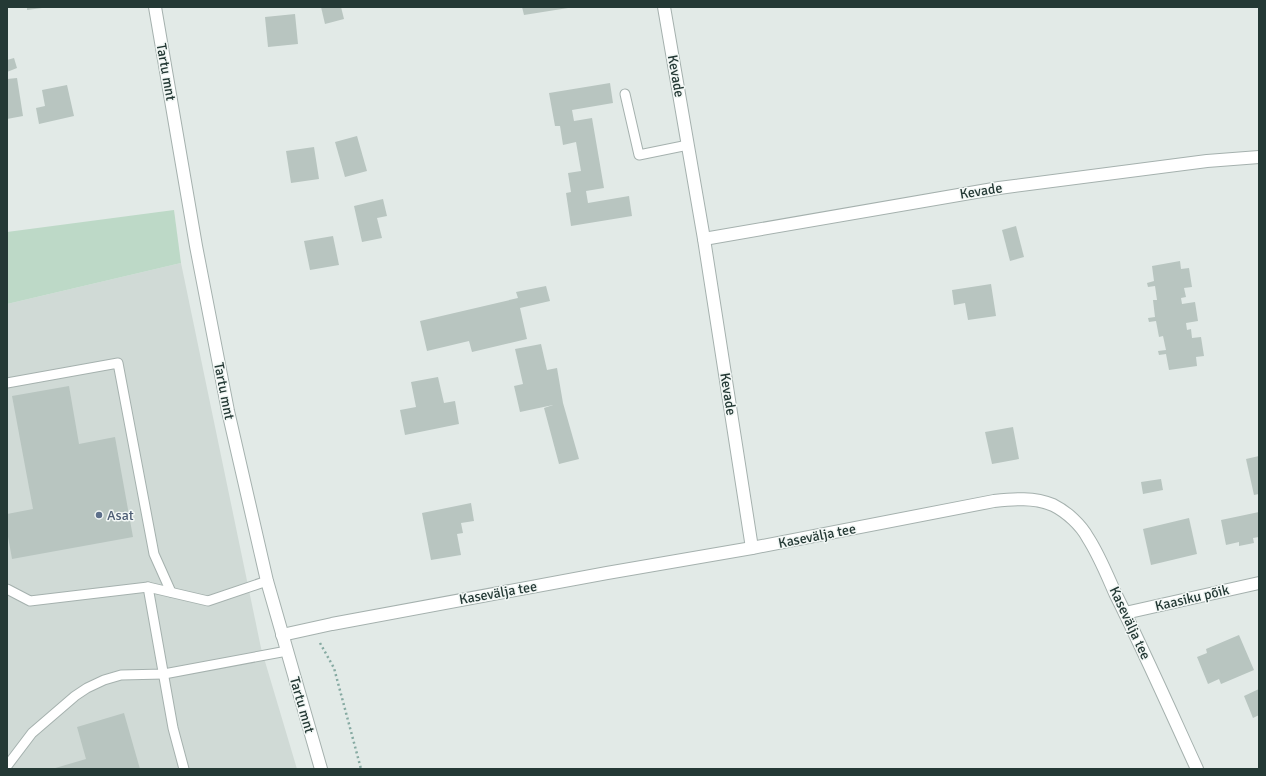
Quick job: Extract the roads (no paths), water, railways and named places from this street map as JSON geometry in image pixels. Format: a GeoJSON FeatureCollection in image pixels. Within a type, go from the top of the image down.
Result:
{"type":"FeatureCollection","features":[{"type":"Feature","properties":{"kind":"street","name":"Tartu mnt"},"geometry":{"type":"LineString","coordinates":[[155,7],[196,246],[228,411],[267,581],[321,769]]}},
{"type":"Feature","properties":{"kind":"street","name":"Kevade"},"geometry":{"type":"LineString","coordinates":[[664,7],[704,239],[752,548]]}},
{"type":"Feature","properties":{"kind":"street","name":"Kevade"},"geometry":{"type":"LineString","coordinates":[[704,239],[999,188],[1207,161],[1259,157]]}},
{"type":"Feature","properties":{"kind":"street","name":"Kasevälja tee"},"geometry":{"type":"LineString","coordinates":[[282,635],[312,628],[607,573],[752,548],[994,501],[1022,499],[1038,500],[1054,506],[1078,524],[1088,538],[1125,613],[1197,769]]}},
{"type":"Feature","properties":{"kind":"street","name":"Kaasiku põik"},"geometry":{"type":"LineString","coordinates":[[1125,613],[1259,582]]}},
{"type":"Feature","properties":{"kind":"lane"},"geometry":{"type":"LineString","coordinates":[[625,94],[639,154],[688,145]]}},
{"type":"Feature","properties":{"kind":"lane"},"geometry":{"type":"LineString","coordinates":[[7,383],[118,363],[154,554],[171,592]]}},
{"type":"Feature","properties":{"kind":"lane"},"geometry":{"type":"LineString","coordinates":[[7,589],[30,601],[148,587],[208,601],[267,581]]}},
{"type":"Feature","properties":{"kind":"lane"},"geometry":{"type":"LineString","coordinates":[[148,587],[173,728],[184,769]]}},
{"type":"Feature","properties":{"kind":"lane"},"geometry":{"type":"LineString","coordinates":[[7,766],[32,733],[75,696],[87,688],[104,680],[121,675],[164,674],[287,651]]}},
{"type":"Feature","properties":{"kind":"place","name":"Asat"},"geometry":{"type":"Point","coordinates":[99,515]}}]}
